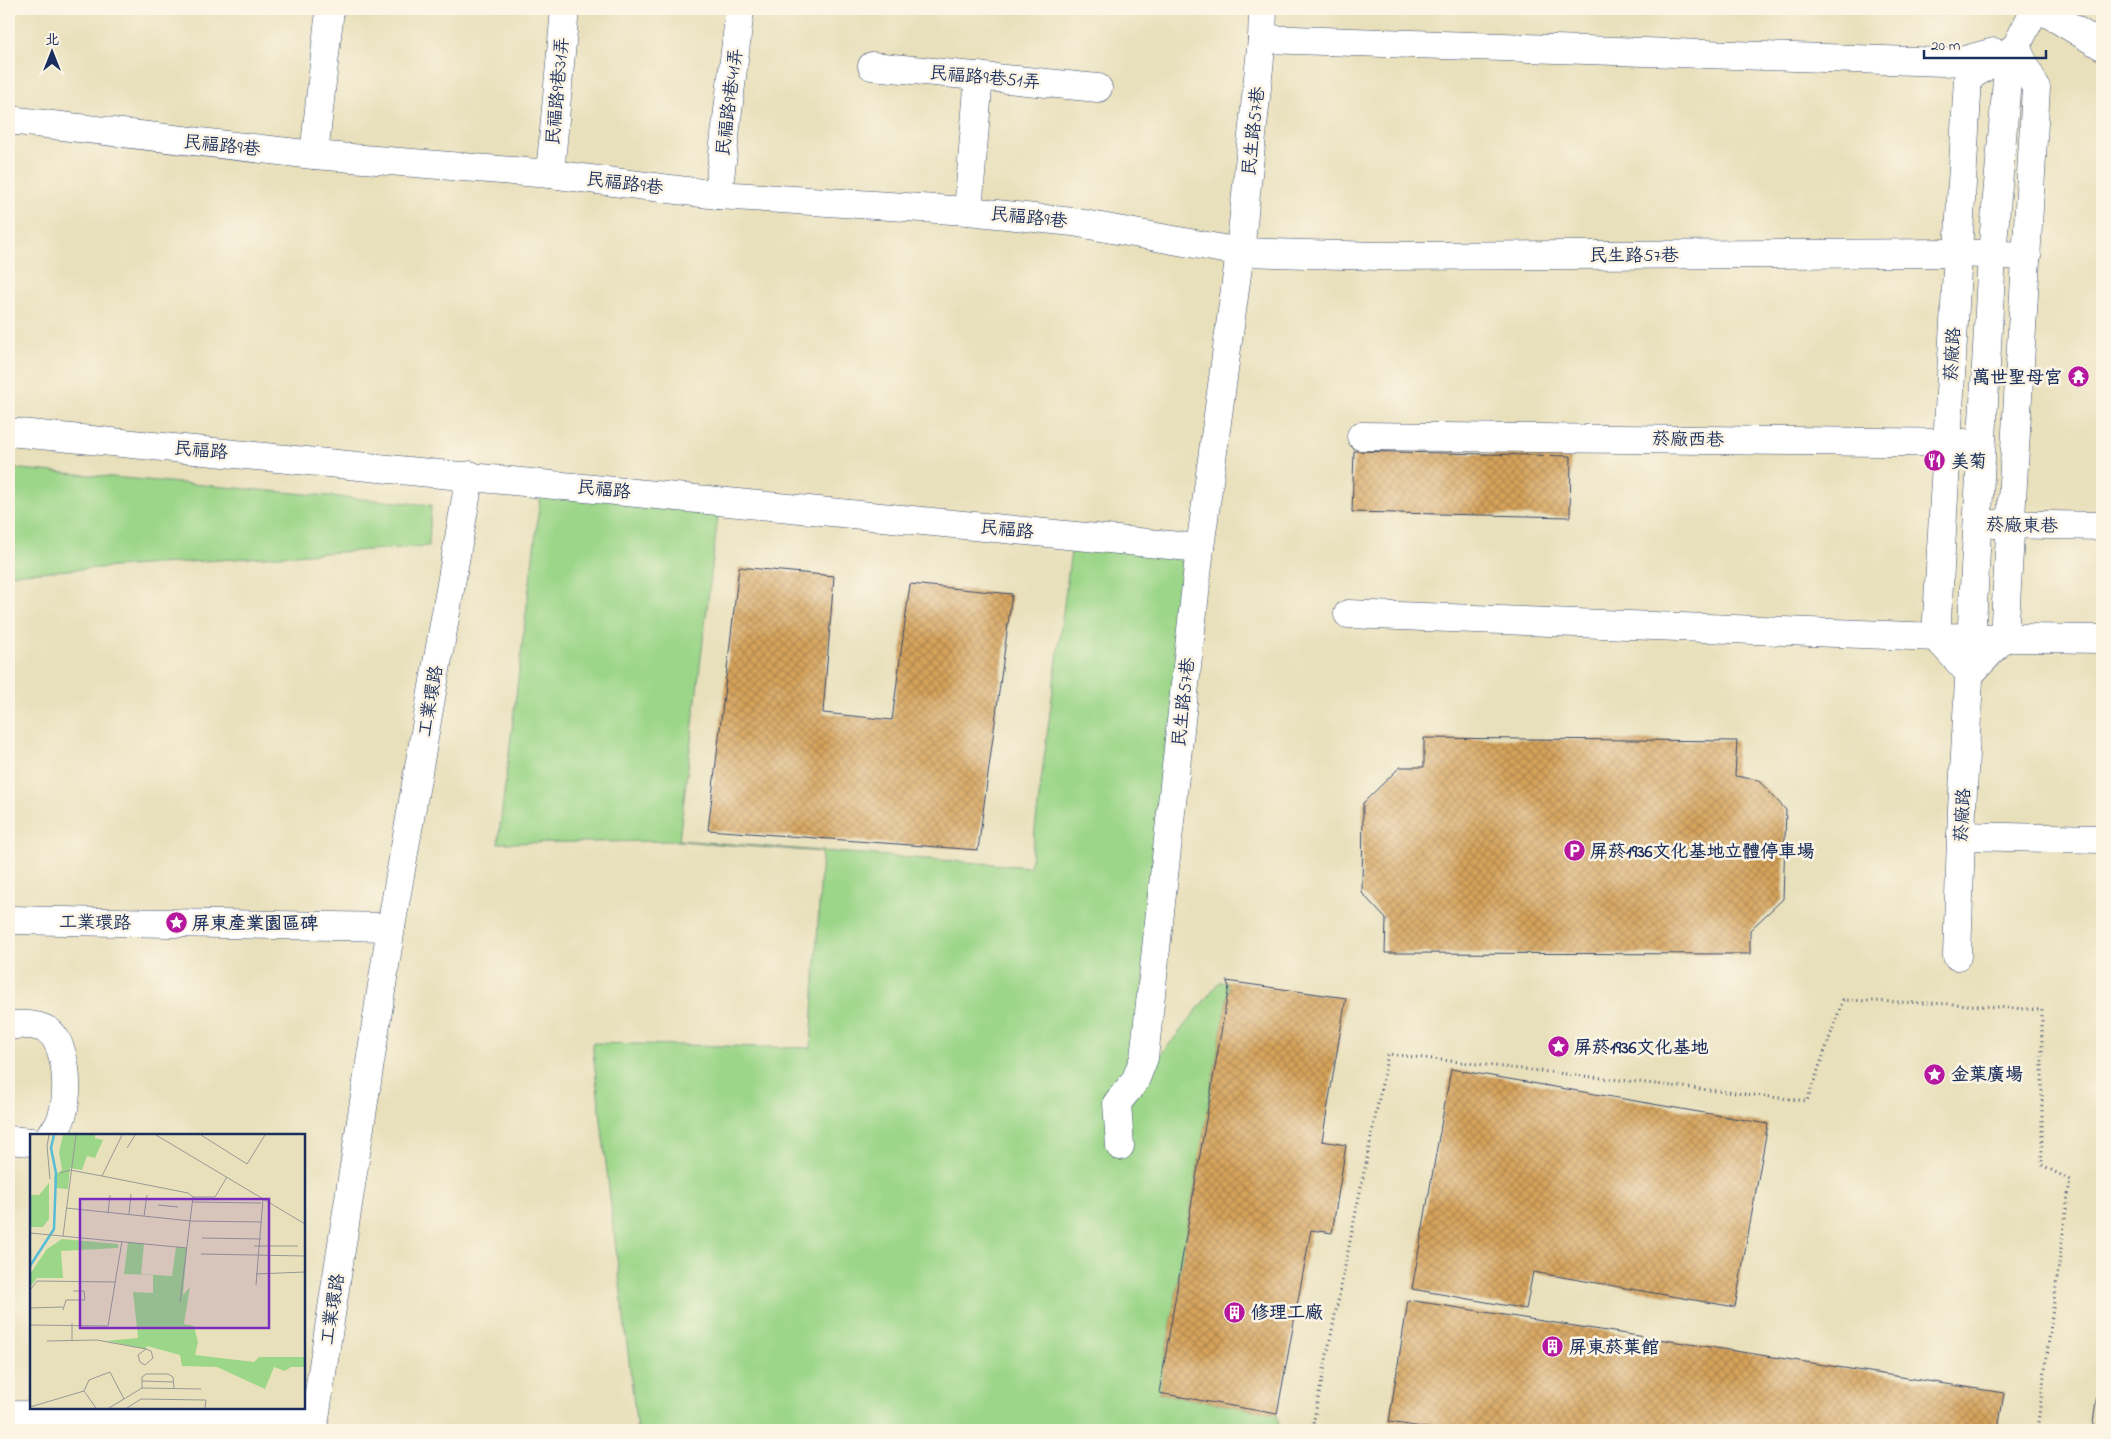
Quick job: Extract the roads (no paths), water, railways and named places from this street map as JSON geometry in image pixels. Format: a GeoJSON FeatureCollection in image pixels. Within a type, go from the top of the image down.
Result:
{"type":"FeatureCollection","features":[{"type":"Feature","properties":{"kind":"street"},"geometry":{"type":"LineString","coordinates":[[314,155],[330,9]]}},
{"type":"Feature","properties":{"kind":"street","name":"民福路9巷31弄"},"geometry":{"type":"LineString","coordinates":[[550,174],[565,9]]}},
{"type":"Feature","properties":{"kind":"street","name":"民福路9巷41弄"},"geometry":{"type":"LineString","coordinates":[[718,195],[740,9]]}},
{"type":"Feature","properties":{"kind":"street","name":"民生路57巷"},"geometry":{"type":"LineString","coordinates":[[1120,1146],[1117,1103],[1135,1081],[1144,1058],[1200,548],[1240,252],[1264,9]]}},
{"type":"Feature","properties":{"kind":"street","name":"菸廠路"},"geometry":{"type":"LineString","coordinates":[[1957,956],[1961,836],[1992,254],[2007,80],[2016,47],[2035,9]]}},
{"type":"Feature","properties":{"kind":"street"},"geometry":{"type":"LineString","coordinates":[[2041,9],[2102,46]]}},
{"type":"Feature","properties":{"kind":"street"},"geometry":{"type":"LineString","coordinates":[[1262,39],[1944,62],[1961,61],[2016,47],[2036,88],[2004,638],[1970,674],[1936,637]]}},
{"type":"Feature","properties":{"kind":"street","name":"菸廠路"},"geometry":{"type":"LineString","coordinates":[[1936,637],[1968,78],[2016,47]]}},
{"type":"Feature","properties":{"kind":"street","name":"民福路9巷51弄"},"geometry":{"type":"LineString","coordinates":[[872,66],[1098,88]]}},
{"type":"Feature","properties":{"kind":"street"},"geometry":{"type":"LineString","coordinates":[[968,210],[979,76]]}},
{"type":"Feature","properties":{"kind":"street","name":"民福路9巷"},"geometry":{"type":"LineString","coordinates":[[9,120],[314,155],[550,174],[718,195],[968,210],[1073,222],[1240,252]]}},
{"type":"Feature","properties":{"kind":"street","name":"民生路57巷"},"geometry":{"type":"LineString","coordinates":[[1240,252],[1378,256],[1958,253],[2027,256]]}},
{"type":"Feature","properties":{"kind":"street","name":"民福路"},"geometry":{"type":"LineString","coordinates":[[9,432],[470,475],[1200,548]]}},
{"type":"Feature","properties":{"kind":"street","name":"菸廠西巷"},"geometry":{"type":"LineString","coordinates":[[1360,436],[1983,443],[2016,445]]}},
{"type":"Feature","properties":{"kind":"street","name":"工業環路"},"geometry":{"type":"LineString","coordinates":[[9,1415],[315,1418],[390,927],[470,475]]}},
{"type":"Feature","properties":{"kind":"street","name":"菸廠東巷"},"geometry":{"type":"LineString","coordinates":[[1943,523],[2102,526]]}},
{"type":"Feature","properties":{"kind":"street"},"geometry":{"type":"LineString","coordinates":[[1348,614],[1936,637],[2102,639]]}},
{"type":"Feature","properties":{"kind":"street"},"geometry":{"type":"LineString","coordinates":[[1961,836],[2102,839]]}},
{"type":"Feature","properties":{"kind":"street","name":"工業環路"},"geometry":{"type":"LineString","coordinates":[[9,920],[390,927]]}},
{"type":"Feature","properties":{"kind":"street"},"geometry":{"type":"LineString","coordinates":[[9,1025],[38,1025],[50,1032],[60,1045],[65,1061],[65,1105],[56,1132],[52,1134]]}},
{"type":"Feature","properties":{"kind":"street"},"geometry":{"type":"LineString","coordinates":[[9,1140],[30,1142]]}},
{"type":"Feature","properties":{"kind":"place","name":"萬世聖母宮"},"geometry":{"type":"Point","coordinates":[2078,377]}},
{"type":"Feature","properties":{"kind":"place","name":"美菊"},"geometry":{"type":"Point","coordinates":[1935,461]}},
{"type":"Feature","properties":{"kind":"place","name":"屏菸1936文化基地立體停車場"},"geometry":{"type":"Point","coordinates":[1574,851]}},
{"type":"Feature","properties":{"kind":"place","name":"屏東產業園區碑"},"geometry":{"type":"Point","coordinates":[176,923]}},
{"type":"Feature","properties":{"kind":"place","name":"屏菸1936文化基地"},"geometry":{"type":"Point","coordinates":[1558,1047]}},
{"type":"Feature","properties":{"kind":"place","name":"金葉廣場"},"geometry":{"type":"Point","coordinates":[1935,1074]}},
{"type":"Feature","properties":{"kind":"place","name":"修理工廠"},"geometry":{"type":"Point","coordinates":[1235,1312]}},
{"type":"Feature","properties":{"kind":"place","name":"屏東菸葉館"},"geometry":{"type":"Point","coordinates":[1553,1347]}}]}
